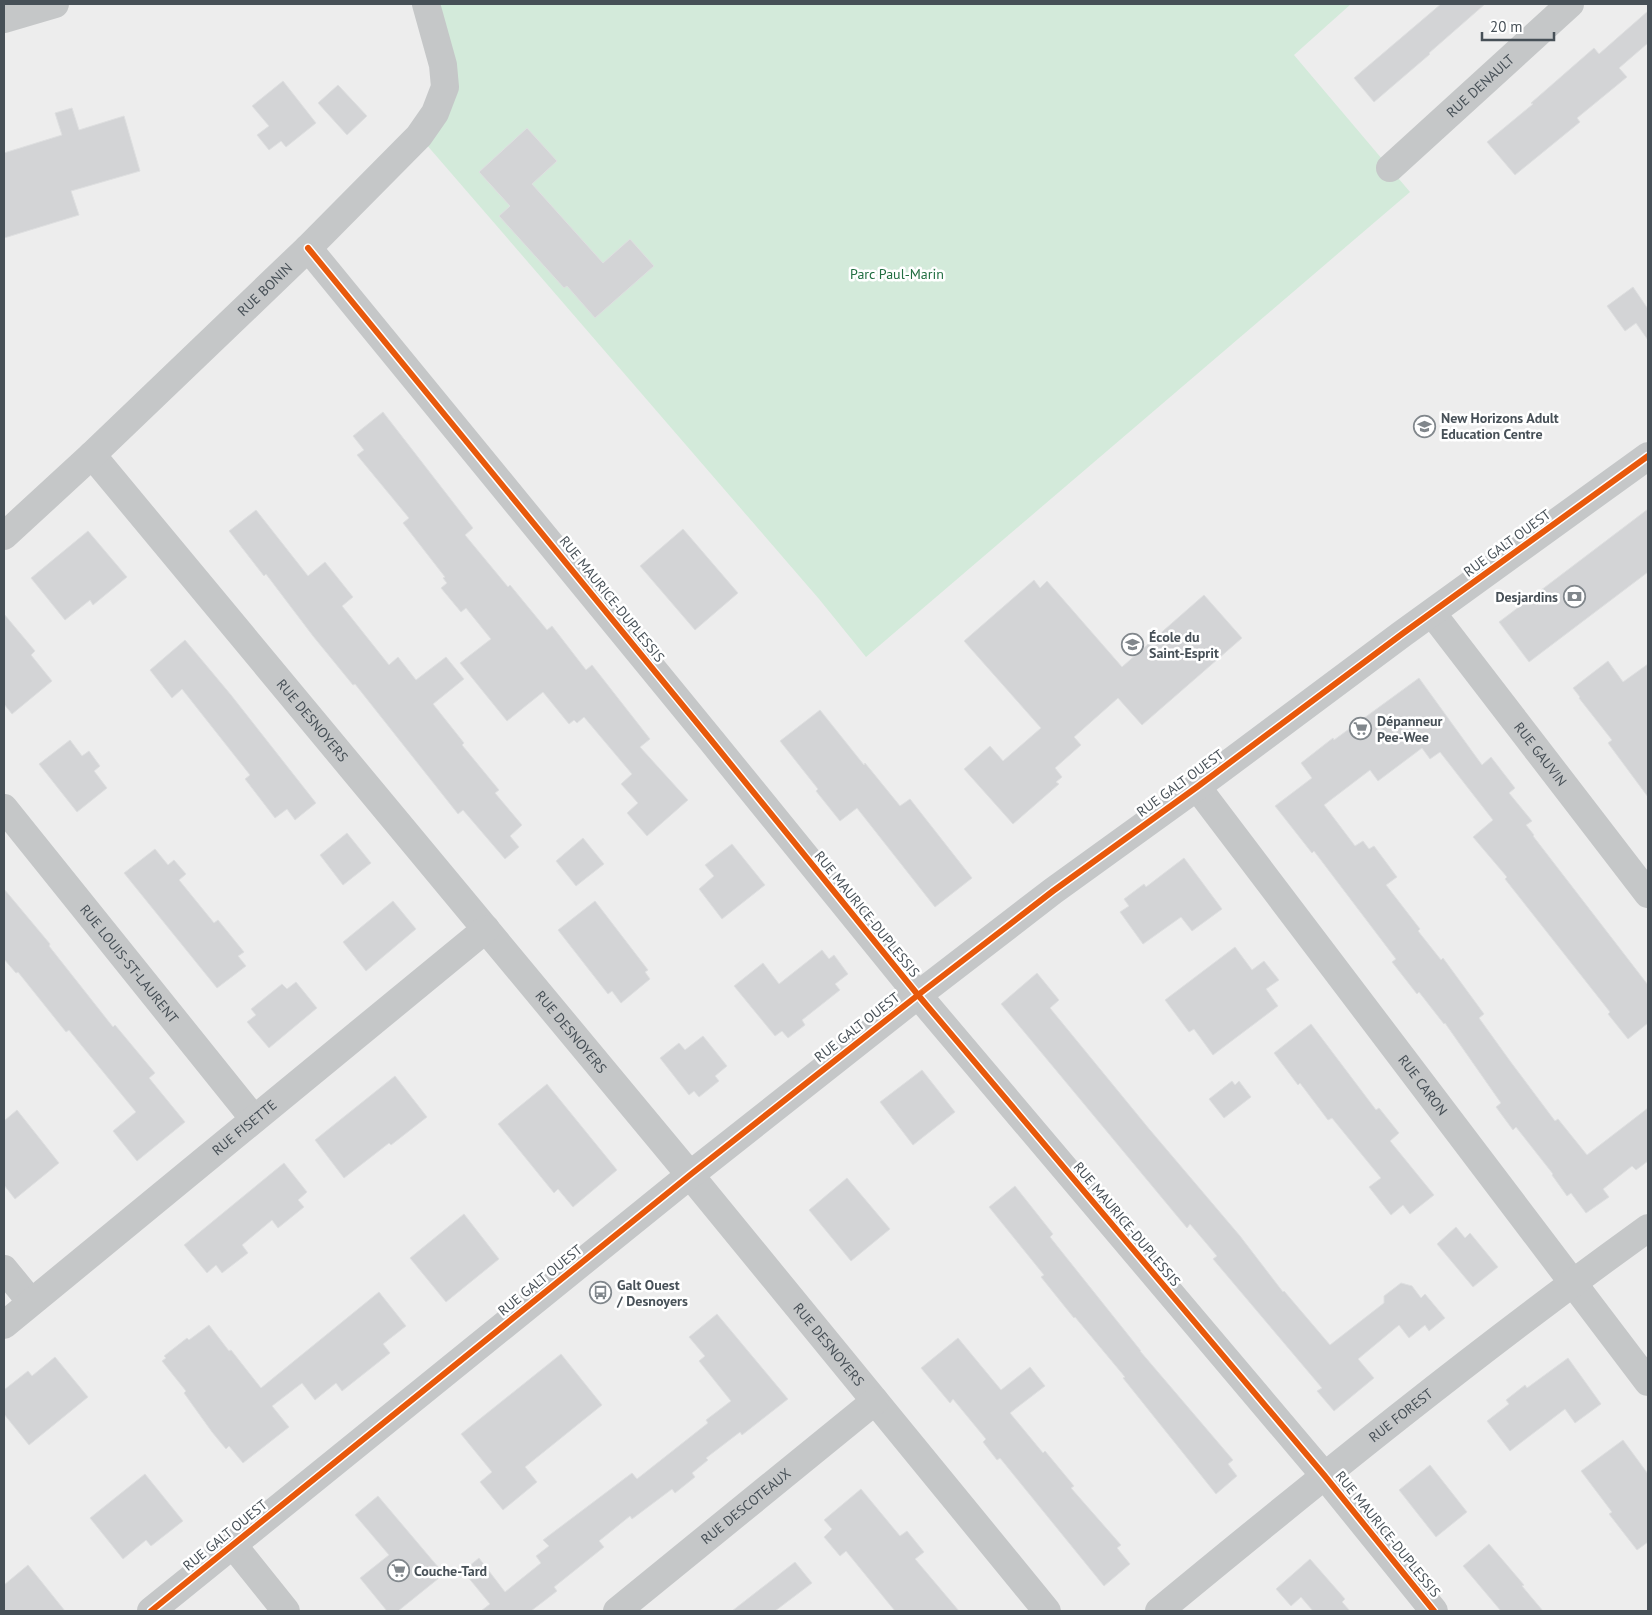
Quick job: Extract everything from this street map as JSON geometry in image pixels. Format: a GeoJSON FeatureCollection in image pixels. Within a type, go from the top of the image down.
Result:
{"type":"FeatureCollection","features":[{"type":"Feature","properties":{"kind":"street"},"geometry":{"type":"LineString","coordinates":[[4,19],[55,4]]}},
{"type":"Feature","properties":{"kind":"street","name":"RUE BONIN"},"geometry":{"type":"LineString","coordinates":[[4,536],[92,455],[308,248],[419,136],[435,113],[444,87],[443,65],[426,4]]}},
{"type":"Feature","properties":{"kind":"street","name":"RUE DENAULT"},"geometry":{"type":"LineString","coordinates":[[1390,168],[1570,4]]}},
{"type":"Feature","properties":{"kind":"street","name":"RUE MAURICE-DUPLESSIS"},"geometry":{"type":"LineString","coordinates":[[308,248],[705,732],[918,996],[1324,1475],[1434,1611]]}},
{"type":"Feature","properties":{"kind":"street","name":"RUE DESNOYERS"},"geometry":{"type":"LineString","coordinates":[[92,455],[690,1175],[1046,1611]]}},
{"type":"Feature","properties":{"kind":"street","name":"RUE GALT OUEST"},"geometry":{"type":"LineString","coordinates":[[151,1611],[690,1175],[1053,891],[1648,456]]}},
{"type":"Feature","properties":{"kind":"street","name":"RUE GAUVIN"},"geometry":{"type":"LineString","coordinates":[[1432,613],[1648,894]]}},
{"type":"Feature","properties":{"kind":"street","name":"RUE CARON"},"geometry":{"type":"LineString","coordinates":[[1197,787],[1648,1382]]}},
{"type":"Feature","properties":{"kind":"street","name":"RUE LOUIS-ST-LAURENT"},"geometry":{"type":"LineString","coordinates":[[4,808],[254,1119]]}},
{"type":"Feature","properties":{"kind":"street","name":"RUE FISETTE"},"geometry":{"type":"LineString","coordinates":[[4,1324],[486,929]]}},
{"type":"Feature","properties":{"kind":"street","name":"RUE FOREST"},"geometry":{"type":"LineString","coordinates":[[1159,1611],[1324,1475],[1573,1282],[1648,1228]]}},
{"type":"Feature","properties":{"kind":"street"},"geometry":{"type":"LineString","coordinates":[[4,1269],[31,1302]]}},
{"type":"Feature","properties":{"kind":"street","name":"RUE DESCOTEAUX"},"geometry":{"type":"LineString","coordinates":[[617,1611],[876,1401]]}},
{"type":"Feature","properties":{"kind":"street"},"geometry":{"type":"LineString","coordinates":[[232,1545],[286,1611]]}},
{"type":"Feature","properties":{"kind":"green space","name":"Parc Paul-Marin"},"geometry":{"type":"Polygon","coordinates":[[[426,4],[1351,4],[1294,55],[1410,192],[866,657],[819,599],[419,136],[435,113],[426,4]]]}},
{"type":"Feature","properties":{"kind":"building"},"geometry":{"type":"Polygon","coordinates":[[[1441,4],[1485,4],[1374,102],[1354,78],[1441,4]]]}},
{"type":"Feature","properties":{"kind":"building"},"geometry":{"type":"Polygon","coordinates":[[[1648,11],[1648,43],[1619,68],[1627,77],[1577,118],[1580,122],[1515,175],[1487,142],[1533,104],[1531,103],[1594,48],[1599,54],[1648,11]]]}},
{"type":"Feature","properties":{"kind":"building"},"geometry":{"type":"Polygon","coordinates":[[[283,81],[316,123],[286,147],[281,141],[269,150],[257,135],[269,126],[252,106],[283,81]]]}},
{"type":"Feature","properties":{"kind":"building"},"geometry":{"type":"Polygon","coordinates":[[[338,85],[367,116],[347,135],[318,103],[338,85]]]}},
{"type":"Feature","properties":{"kind":"building"},"geometry":{"type":"Polygon","coordinates":[[[72,108],[79,130],[124,116],[140,171],[71,191],[79,215],[4,238],[4,153],[62,135],[55,113],[72,108]]]}},
{"type":"Feature","properties":{"kind":"building"},"geometry":{"type":"Polygon","coordinates":[[[527,128],[557,161],[532,184],[603,263],[630,239],[654,266],[595,318],[567,286],[564,288],[499,216],[510,206],[479,172],[527,128]]]}},
{"type":"Feature","properties":{"kind":"building"},"geometry":{"type":"Polygon","coordinates":[[[1633,287],[1648,309],[1648,340],[1636,323],[1625,331],[1607,306],[1633,287]]]}},
{"type":"Feature","properties":{"kind":"building"},"geometry":{"type":"Polygon","coordinates":[[[383,412],[473,528],[465,535],[547,630],[552,626],[586,670],[592,665],[650,739],[640,747],[688,800],[647,836],[627,813],[638,803],[621,784],[632,774],[584,717],[577,723],[574,720],[569,724],[543,692],[507,721],[460,663],[491,639],[466,608],[461,612],[441,588],[447,583],[443,578],[445,577],[403,523],[409,518],[357,455],[364,450],[353,436],[383,412]]]}},
{"type":"Feature","properties":{"kind":"building","name":"Desjardins"},"geometry":{"type":"Polygon","coordinates":[[[1648,509],[1648,572],[1529,662],[1499,622],[1648,509]]]}},
{"type":"Feature","properties":{"kind":"building"},"geometry":{"type":"Polygon","coordinates":[[[256,510],[308,576],[325,562],[353,597],[342,606],[389,665],[398,657],[416,680],[446,657],[464,679],[433,704],[464,743],[462,745],[499,790],[495,793],[522,825],[510,836],[519,847],[505,859],[463,810],[458,814],[355,684],[353,685],[313,636],[266,574],[264,576],[229,531],[256,510]]]}},
{"type":"Feature","properties":{"kind":"building"},"geometry":{"type":"Polygon","coordinates":[[[683,529],[738,593],[695,630],[640,566],[683,529]]]}},
{"type":"Feature","properties":{"kind":"building"},"geometry":{"type":"Polygon","coordinates":[[[88,531],[127,577],[93,605],[90,600],[65,620],[31,578],[88,531]]]}},
{"type":"Feature","properties":{"kind":"building"},"geometry":{"type":"Polygon","coordinates":[[[1034,580],[1040,588],[1047,581],[1122,667],[1204,595],[1242,638],[1142,725],[1118,698],[1074,737],[1081,745],[1055,768],[1062,777],[1056,782],[1059,784],[1013,824],[964,769],[990,746],[1003,761],[1041,728],[964,641],[1034,580]]]}},
{"type":"Feature","properties":{"kind":"building"},"geometry":{"type":"Polygon","coordinates":[[[4,614],[35,651],[31,655],[52,681],[12,714],[4,704],[4,614]]]}},
{"type":"Feature","properties":{"kind":"building"},"geometry":{"type":"Polygon","coordinates":[[[185,640],[316,803],[295,820],[287,809],[275,818],[245,779],[250,775],[182,689],[172,698],[150,670],[185,640]]]}},
{"type":"Feature","properties":{"kind":"building"},"geometry":{"type":"Polygon","coordinates":[[[1608,661],[1623,682],[1648,664],[1648,797],[1608,743],[1612,740],[1573,688],[1608,661]]]}},
{"type":"Feature","properties":{"kind":"building"},"geometry":{"type":"Polygon","coordinates":[[[1419,678],[1482,765],[1491,757],[1515,788],[1509,793],[1532,821],[1526,825],[1533,836],[1648,985],[1648,1023],[1628,1039],[1608,1014],[1610,1012],[1505,879],[1507,877],[1473,837],[1493,820],[1440,752],[1430,759],[1422,748],[1378,781],[1370,770],[1324,805],[1355,846],[1363,841],[1369,849],[1374,846],[1397,877],[1386,885],[1420,929],[1418,931],[1441,960],[1443,958],[1484,1014],[1479,1018],[1510,1061],[1555,1121],[1558,1119],[1587,1155],[1648,1108],[1648,1161],[1636,1170],[1632,1166],[1603,1189],[1609,1197],[1586,1213],[1571,1193],[1567,1196],[1553,1174],[1516,1127],[1513,1130],[1496,1107],[1501,1103],[1445,1023],[1419,992],[1417,994],[1392,962],[1396,959],[1314,851],[1312,853],[1275,806],[1312,778],[1301,763],[1333,738],[1334,740],[1419,678]]]}},
{"type":"Feature","properties":{"kind":"building"},"geometry":{"type":"Polygon","coordinates":[[[820,710],[900,806],[910,799],[972,878],[935,907],[857,808],[840,821],[816,791],[818,789],[780,741],[820,710]]]}},
{"type":"Feature","properties":{"kind":"building"},"geometry":{"type":"Polygon","coordinates":[[[70,740],[82,756],[89,751],[100,766],[94,771],[107,788],[77,812],[39,764],[70,740]]]}},
{"type":"Feature","properties":{"kind":"building"},"geometry":{"type":"Polygon","coordinates":[[[347,833],[371,863],[343,885],[320,855],[347,833]]]}},
{"type":"Feature","properties":{"kind":"building"},"geometry":{"type":"Polygon","coordinates":[[[583,838],[604,864],[576,886],[556,861],[583,838]]]}},
{"type":"Feature","properties":{"kind":"building"},"geometry":{"type":"Polygon","coordinates":[[[732,844],[765,885],[722,919],[699,889],[714,876],[705,865],[732,844]]]}},
{"type":"Feature","properties":{"kind":"building"},"geometry":{"type":"Polygon","coordinates":[[[155,849],[168,865],[174,860],[186,874],[179,880],[214,923],[218,920],[244,952],[238,956],[246,966],[217,988],[124,873],[155,849]]]}},
{"type":"Feature","properties":{"kind":"building"},"geometry":{"type":"Polygon","coordinates":[[[1184,858],[1222,909],[1192,931],[1181,917],[1143,944],[1120,912],[1129,906],[1124,899],[1144,884],[1146,887],[1184,858]]]}},
{"type":"Feature","properties":{"kind":"building"},"geometry":{"type":"Polygon","coordinates":[[[4,889],[50,944],[49,946],[113,1027],[115,1025],[155,1073],[149,1078],[185,1122],[137,1161],[113,1131],[136,1112],[69,1030],[66,1032],[18,972],[16,973],[4,959],[4,889]]]}},
{"type":"Feature","properties":{"kind":"building"},"geometry":{"type":"Polygon","coordinates":[[[393,901],[416,929],[366,971],[343,942],[393,901]]]}},
{"type":"Feature","properties":{"kind":"building"},"geometry":{"type":"Polygon","coordinates":[[[595,901],[648,970],[645,972],[650,979],[621,1003],[612,991],[608,994],[558,930],[595,901]]]}},
{"type":"Feature","properties":{"kind":"building"},"geometry":{"type":"Polygon","coordinates":[[[1235,947],[1252,970],[1264,961],[1279,980],[1266,989],[1278,1006],[1213,1055],[1194,1029],[1189,1032],[1165,1000],[1235,947]]]}},
{"type":"Feature","properties":{"kind":"building"},"geometry":{"type":"Polygon","coordinates":[[[822,950],[829,959],[834,955],[848,974],[835,984],[840,990],[802,1020],[805,1025],[788,1038],[782,1031],[775,1036],[734,986],[763,963],[779,984],[822,950]]]}},
{"type":"Feature","properties":{"kind":"building"},"geometry":{"type":"Polygon","coordinates":[[[1037,973],[1059,1000],[1050,1008],[1240,1236],[1283,1292],[1330,1345],[1384,1303],[1384,1296],[1401,1283],[1412,1286],[1421,1298],[1425,1294],[1445,1318],[1429,1331],[1425,1325],[1409,1338],[1399,1325],[1358,1359],[1374,1378],[1334,1411],[1317,1391],[1322,1388],[1213,1259],[1217,1256],[1190,1224],[1187,1228],[1001,1004],[1037,973]]]}},
{"type":"Feature","properties":{"kind":"building"},"geometry":{"type":"Polygon","coordinates":[[[296,982],[317,1008],[269,1048],[247,1022],[256,1015],[251,1009],[282,984],[287,989],[296,982]]]}},
{"type":"Feature","properties":{"kind":"building"},"geometry":{"type":"Polygon","coordinates":[[[1311,1024],[1376,1110],[1379,1108],[1399,1133],[1390,1141],[1434,1195],[1410,1214],[1403,1205],[1391,1215],[1369,1187],[1381,1178],[1332,1118],[1328,1120],[1300,1083],[1298,1085],[1274,1053],[1311,1024]]]}},
{"type":"Feature","properties":{"kind":"building"},"geometry":{"type":"Polygon","coordinates":[[[703,1036],[727,1066],[715,1076],[719,1081],[699,1097],[694,1091],[689,1095],[660,1058],[679,1043],[685,1050],[703,1036]]]}},
{"type":"Feature","properties":{"kind":"building"},"geometry":{"type":"Polygon","coordinates":[[[922,1070],[955,1112],[913,1145],[880,1102],[922,1070]]]}},
{"type":"Feature","properties":{"kind":"building"},"geometry":{"type":"Polygon","coordinates":[[[395,1076],[427,1117],[391,1145],[389,1143],[344,1178],[315,1140],[395,1076]]]}},
{"type":"Feature","properties":{"kind":"building"},"geometry":{"type":"Polygon","coordinates":[[[1232,1081],[1235,1085],[1239,1081],[1251,1097],[1224,1118],[1209,1099],[1232,1081]]]}},
{"type":"Feature","properties":{"kind":"building"},"geometry":{"type":"Polygon","coordinates":[[[547,1084],[617,1170],[573,1207],[558,1189],[554,1193],[498,1124],[547,1084]]]}},
{"type":"Feature","properties":{"kind":"building"},"geometry":{"type":"Polygon","coordinates":[[[17,1110],[59,1163],[15,1199],[4,1185],[4,1121],[17,1110]]]}},
{"type":"Feature","properties":{"kind":"building"},"geometry":{"type":"Polygon","coordinates":[[[284,1163],[307,1192],[298,1200],[304,1207],[278,1228],[272,1220],[242,1245],[248,1253],[222,1273],[216,1265],[207,1273],[184,1245],[284,1163]]]}},
{"type":"Feature","properties":{"kind":"building"},"geometry":{"type":"Polygon","coordinates":[[[847,1178],[890,1229],[851,1261],[809,1210],[847,1178]]]}},
{"type":"Feature","properties":{"kind":"building"},"geometry":{"type":"Polygon","coordinates":[[[1015,1186],[1053,1234],[1050,1237],[1140,1351],[1233,1460],[1228,1464],[1237,1476],[1216,1494],[1123,1378],[1125,1377],[1041,1277],[1044,1275],[989,1207],[1015,1186]]]}},
{"type":"Feature","properties":{"kind":"building"},"geometry":{"type":"Polygon","coordinates":[[[464,1214],[499,1259],[446,1302],[410,1258],[464,1214]]]}},
{"type":"Feature","properties":{"kind":"building"},"geometry":{"type":"Polygon","coordinates":[[[1456,1227],[1465,1238],[1470,1233],[1498,1267],[1473,1287],[1437,1244],[1456,1227]]]}},
{"type":"Feature","properties":{"kind":"building"},"geometry":{"type":"Polygon","coordinates":[[[379,1292],[406,1326],[383,1344],[390,1353],[342,1391],[336,1383],[315,1400],[302,1383],[272,1406],[289,1427],[243,1463],[229,1446],[226,1449],[212,1432],[184,1393],[186,1391],[162,1361],[166,1358],[164,1356],[187,1338],[189,1340],[209,1325],[261,1388],[379,1292]]]}},
{"type":"Feature","properties":{"kind":"building"},"geometry":{"type":"Polygon","coordinates":[[[717,1314],[788,1399],[742,1435],[740,1432],[706,1458],[708,1460],[692,1473],[695,1477],[675,1493],[672,1489],[632,1519],[630,1516],[599,1541],[604,1547],[554,1587],[557,1591],[531,1611],[481,1611],[490,1604],[463,1571],[479,1558],[505,1592],[541,1563],[536,1556],[549,1546],[543,1540],[632,1473],[637,1479],[708,1423],[706,1420],[731,1401],[699,1361],[705,1356],[689,1337],[717,1314]]]}},
{"type":"Feature","properties":{"kind":"building"},"geometry":{"type":"Polygon","coordinates":[[[958,1338],[1001,1390],[1030,1367],[1045,1386],[1010,1413],[1043,1453],[1045,1451],[1074,1486],[1071,1488],[1121,1545],[1117,1548],[1130,1564],[1104,1586],[1000,1458],[997,1460],[983,1442],[986,1439],[953,1399],[950,1403],[921,1368],[958,1338]]]}},
{"type":"Feature","properties":{"kind":"building"},"geometry":{"type":"Polygon","coordinates":[[[561,1354],[602,1405],[525,1467],[537,1482],[503,1510],[480,1482],[492,1472],[461,1434],[561,1354]]]}},
{"type":"Feature","properties":{"kind":"building"},"geometry":{"type":"Polygon","coordinates":[[[55,1357],[88,1397],[29,1445],[4,1414],[4,1390],[28,1371],[32,1376],[55,1357]]]}},
{"type":"Feature","properties":{"kind":"building"},"geometry":{"type":"Polygon","coordinates":[[[1568,1358],[1601,1404],[1575,1423],[1565,1409],[1510,1451],[1487,1421],[1509,1404],[1506,1400],[1525,1385],[1527,1388],[1568,1358]]]}},
{"type":"Feature","properties":{"kind":"building"},"geometry":{"type":"Polygon","coordinates":[[[1623,1440],[1648,1474],[1648,1542],[1637,1550],[1609,1514],[1612,1512],[1581,1471],[1623,1440]]]}},
{"type":"Feature","properties":{"kind":"building"},"geometry":{"type":"Polygon","coordinates":[[[1430,1465],[1467,1512],[1436,1537],[1399,1490],[1430,1465]]]}},
{"type":"Feature","properties":{"kind":"building"},"geometry":{"type":"Polygon","coordinates":[[[145,1474],[183,1521],[151,1546],[146,1540],[123,1559],[90,1518],[145,1474]]]}},
{"type":"Feature","properties":{"kind":"building"},"geometry":{"type":"Polygon","coordinates":[[[861,1489],[900,1536],[907,1531],[924,1552],[915,1559],[959,1611],[895,1611],[846,1551],[840,1556],[824,1537],[832,1529],[824,1520],[861,1489]]]}},
{"type":"Feature","properties":{"kind":"building"},"geometry":{"type":"Polygon","coordinates":[[[378,1496],[444,1574],[398,1611],[387,1611],[360,1578],[389,1555],[355,1515],[378,1496]]]}},
{"type":"Feature","properties":{"kind":"building"},"geometry":{"type":"Polygon","coordinates":[[[1489,1544],[1524,1585],[1522,1586],[1543,1611],[1501,1611],[1463,1566],[1489,1544]]]}},
{"type":"Feature","properties":{"kind":"building"},"geometry":{"type":"Polygon","coordinates":[[[1310,1559],[1345,1599],[1342,1602],[1350,1611],[1313,1611],[1301,1597],[1291,1606],[1276,1589],[1310,1559]]]}},
{"type":"Feature","properties":{"kind":"building"},"geometry":{"type":"Polygon","coordinates":[[[795,1562],[812,1583],[775,1611],[732,1611],[795,1562]]]}},
{"type":"Feature","properties":{"kind":"building"},"geometry":{"type":"Polygon","coordinates":[[[28,1565],[65,1611],[4,1611],[4,1585],[28,1565]]]}},
{"type":"Feature","properties":{"kind":"cycle path"},"geometry":{"type":"LineString","coordinates":[[308,248],[918,995],[1324,1475],[1434,1611]]}},
{"type":"Feature","properties":{"kind":"cycle path"},"geometry":{"type":"LineString","coordinates":[[151,1611],[690,1175],[918,995],[1053,891],[1648,456]]}},
{"type":"Feature","properties":{"kind":"place","name":"New Horizons Adult Education Centre"},"geometry":{"type":"Point","coordinates":[1425,426]}},
{"type":"Feature","properties":{"kind":"place","name":"Desjardins"},"geometry":{"type":"Point","coordinates":[1574,597]}},
{"type":"Feature","properties":{"kind":"place","name":"École du Saint-Esprit"},"geometry":{"type":"Point","coordinates":[1133,645]}},
{"type":"Feature","properties":{"kind":"place","name":"Dépanneur Pee-Wee"},"geometry":{"type":"Point","coordinates":[1361,729]}},
{"type":"Feature","properties":{"kind":"place","name":"Galt Ouest / Desnoyers"},"geometry":{"type":"Point","coordinates":[601,1293]}},
{"type":"Feature","properties":{"kind":"place","name":"Couche-Tard"},"geometry":{"type":"Point","coordinates":[398,1571]}}]}
